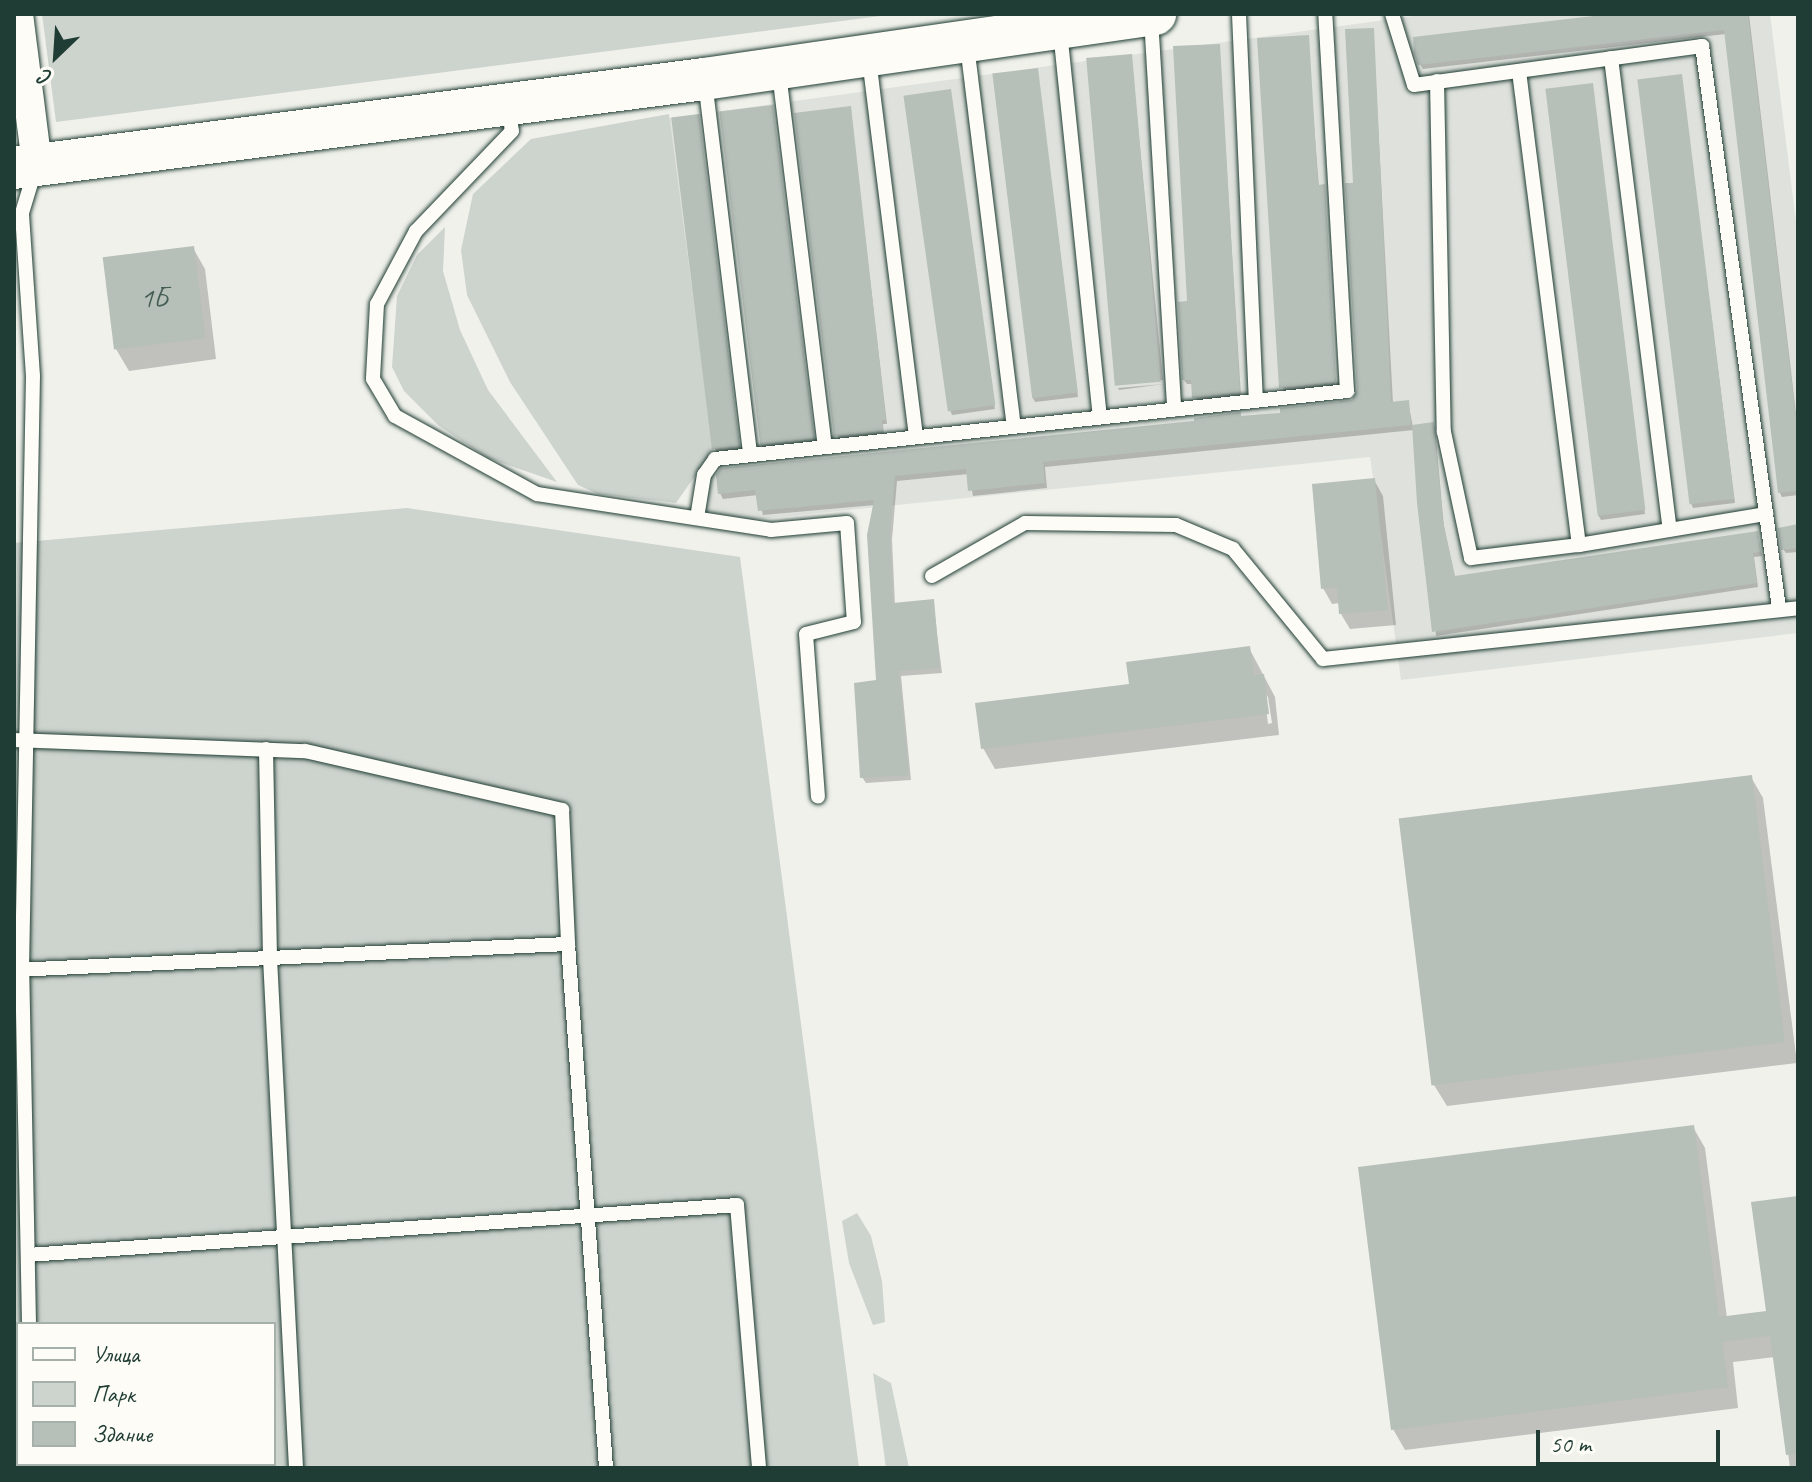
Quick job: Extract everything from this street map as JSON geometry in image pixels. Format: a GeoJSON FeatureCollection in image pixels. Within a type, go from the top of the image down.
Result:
{"type":"FeatureCollection","features":[{"type":"Feature","properties":{"kind":"main road"},"geometry":{"type":"LineString","coordinates":[[25,167],[704,79],[1153,14]]}},
{"type":"Feature","properties":{"kind":"street"},"geometry":{"type":"LineString","coordinates":[[18,14],[25,167]]}},
{"type":"Feature","properties":{"kind":"lane"},"geometry":{"type":"LineString","coordinates":[[1153,14],[1174,409]]}},
{"type":"Feature","properties":{"kind":"lane"},"geometry":{"type":"LineString","coordinates":[[1239,14],[1256,400]]}},
{"type":"Feature","properties":{"kind":"lane"},"geometry":{"type":"LineString","coordinates":[[697,518],[704,475],[715,459],[1347,391],[1325,14]]}},
{"type":"Feature","properties":{"kind":"lane"},"geometry":{"type":"LineString","coordinates":[[1392,14],[1414,85],[1702,46],[1779,608]]}},
{"type":"Feature","properties":{"kind":"lane"},"geometry":{"type":"LineString","coordinates":[[1060,28],[1100,417]]}},
{"type":"Feature","properties":{"kind":"lane"},"geometry":{"type":"LineString","coordinates":[[966,41],[1014,426]]}},
{"type":"Feature","properties":{"kind":"lane"},"geometry":{"type":"LineString","coordinates":[[869,55],[916,436]]}},
{"type":"Feature","properties":{"kind":"lane"},"geometry":{"type":"LineString","coordinates":[[1611,58],[1670,529]]}},
{"type":"Feature","properties":{"kind":"lane"},"geometry":{"type":"LineString","coordinates":[[778,68],[825,446]]}},
{"type":"Feature","properties":{"kind":"lane"},"geometry":{"type":"LineString","coordinates":[[1519,71],[1579,545]]}},
{"type":"Feature","properties":{"kind":"lane"},"geometry":{"type":"LineString","coordinates":[[704,79],[750,454]]}},
{"type":"Feature","properties":{"kind":"lane"},"geometry":{"type":"LineString","coordinates":[[1437,81],[1444,432],[1471,558],[1579,545],[1766,514]]}},
{"type":"Feature","properties":{"kind":"lane"},"geometry":{"type":"LineString","coordinates":[[508,104],[512,131],[416,231],[377,304],[373,379],[395,416],[537,494],[771,530],[847,523],[854,622],[806,634],[818,797]]}},
{"type":"Feature","properties":{"kind":"lane"},"geometry":{"type":"LineString","coordinates":[[25,167],[22,213],[33,376],[21,740],[18,970],[29,1322]]}},
{"type":"Feature","properties":{"kind":"lane"},"geometry":{"type":"LineString","coordinates":[[932,576],[1025,523],[1176,525],[1233,549],[1323,659],[1798,608]]}},
{"type":"Feature","properties":{"kind":"lane"},"geometry":{"type":"LineString","coordinates":[[21,740],[305,751],[562,810],[568,944],[606,1468]]}},
{"type":"Feature","properties":{"kind":"lane"},"geometry":{"type":"LineString","coordinates":[[266,749],[270,958],[296,1468]]}},
{"type":"Feature","properties":{"kind":"lane"},"geometry":{"type":"LineString","coordinates":[[18,970],[568,944]]}},
{"type":"Feature","properties":{"kind":"lane"},"geometry":{"type":"LineString","coordinates":[[28,1255],[737,1205],[759,1468]]}},
{"type":"Feature","properties":{"kind":"shaded area"},"geometry":{"type":"Polygon","coordinates":[[[1428,14],[1770,14],[1798,238],[1798,633],[1401,680],[1370,457],[700,525],[649,121],[1428,14]]]}},
{"type":"Feature","properties":{"kind":"green space"},"geometry":{"type":"Polygon","coordinates":[[[42,14],[896,14],[56,122],[42,14]]]}},
{"type":"Feature","properties":{"kind":"green space"},"geometry":{"type":"Polygon","coordinates":[[[669,114],[713,450],[676,503],[598,494],[578,485],[510,382],[467,295],[461,250],[473,194],[531,139],[669,114]]]}},
{"type":"Feature","properties":{"kind":"green space"},"geometry":{"type":"Polygon","coordinates":[[[445,227],[443,271],[460,330],[488,390],[557,482],[488,458],[439,426],[404,391],[392,367],[397,296],[417,255],[445,227]]]}},
{"type":"Feature","properties":{"kind":"green space"},"geometry":{"type":"Polygon","coordinates":[[[407,508],[740,557],[859,1468],[14,1468],[14,543],[407,508]]]}},
{"type":"Feature","properties":{"kind":"green space"},"geometry":{"type":"Polygon","coordinates":[[[857,1213],[871,1236],[882,1281],[885,1322],[873,1325],[849,1263],[842,1221],[857,1213]]]}},
{"type":"Feature","properties":{"kind":"green space"},"geometry":{"type":"Polygon","coordinates":[[[873,1373],[891,1383],[909,1468],[886,1468],[873,1373]]]}},
{"type":"Feature","properties":{"kind":"building"},"geometry":{"type":"Polygon","coordinates":[[[1611,14],[1748,14],[1798,435],[1798,491],[1778,493],[1724,30],[1418,65],[1414,53],[1413,37],[1611,14]]]}},
{"type":"Feature","properties":{"kind":"building"},"geometry":{"type":"Polygon","coordinates":[[[1374,28],[1391,402],[1409,400],[1411,425],[1043,462],[1045,483],[968,491],[966,469],[895,476],[890,533],[893,603],[934,599],[940,668],[899,671],[909,775],[860,778],[854,683],[876,680],[867,535],[874,500],[758,511],[755,490],[718,494],[716,475],[721,468],[1194,421],[1194,418],[1241,412],[1241,416],[1280,413],[1280,408],[1352,400],[1357,390],[1345,183],[1353,183],[1345,29],[1374,28]]]}},
{"type":"Feature","properties":{"kind":"building"},"geometry":{"type":"Polygon","coordinates":[[[1309,35],[1318,185],[1325,184],[1336,382],[1279,388],[1257,38],[1309,35]]]}},
{"type":"Feature","properties":{"kind":"building"},"geometry":{"type":"Polygon","coordinates":[[[1220,44],[1240,392],[1192,398],[1191,380],[1182,380],[1178,302],[1187,301],[1173,46],[1220,44]]]}},
{"type":"Feature","properties":{"kind":"building"},"geometry":{"type":"Polygon","coordinates":[[[1132,54],[1161,382],[1115,386],[1086,58],[1132,54]]]}},
{"type":"Feature","properties":{"kind":"building"},"geometry":{"type":"Polygon","coordinates":[[[1038,68],[1078,393],[1032,398],[992,74],[1038,68]]]}},
{"type":"Feature","properties":{"kind":"building"},"geometry":{"type":"Polygon","coordinates":[[[1682,74],[1734,499],[1689,504],[1637,79],[1682,74]]]}},
{"type":"Feature","properties":{"kind":"building"},"geometry":{"type":"Polygon","coordinates":[[[1593,83],[1645,510],[1598,516],[1545,89],[1593,83]]]}},
{"type":"Feature","properties":{"kind":"building"},"geometry":{"type":"Polygon","coordinates":[[[951,89],[995,405],[948,412],[903,96],[951,89]]]}},
{"type":"Feature","properties":{"kind":"building"},"geometry":{"type":"Polygon","coordinates":[[[773,105],[814,438],[760,445],[719,112],[773,105]]]}},
{"type":"Feature","properties":{"kind":"building"},"geometry":{"type":"Polygon","coordinates":[[[851,106],[886,420],[882,420],[883,431],[834,436],[794,113],[851,106]]]}},
{"type":"Feature","properties":{"kind":"building"},"geometry":{"type":"Polygon","coordinates":[[[699,114],[740,446],[712,449],[671,117],[699,114]]]}},
{"type":"Feature","properties":{"kind":"building"},"geometry":{"type":"Polygon","coordinates":[[[194,246],[205,338],[114,350],[103,257],[194,246]]]}},
{"type":"Feature","properties":{"kind":"building"},"geometry":{"type":"Polygon","coordinates":[[[1434,422],[1443,521],[1455,576],[1758,531],[1761,552],[1753,553],[1757,583],[1432,632],[1417,503],[1412,425],[1434,422]]]}},
{"type":"Feature","properties":{"kind":"building"},"geometry":{"type":"Polygon","coordinates":[[[1375,478],[1388,610],[1339,614],[1337,587],[1321,589],[1312,484],[1375,478]]]}},
{"type":"Feature","properties":{"kind":"building"},"geometry":{"type":"Polygon","coordinates":[[[1798,524],[1798,548],[1781,550],[1778,528],[1798,524]]]}},
{"type":"Feature","properties":{"kind":"building"},"geometry":{"type":"Polygon","coordinates":[[[1250,646],[1254,675],[1264,674],[1269,714],[981,749],[975,703],[1129,684],[1126,662],[1250,646]]]}},
{"type":"Feature","properties":{"kind":"building"},"geometry":{"type":"Polygon","coordinates":[[[1752,775],[1785,1042],[1431,1085],[1399,818],[1752,775]]]}},
{"type":"Feature","properties":{"kind":"building"},"geometry":{"type":"Polygon","coordinates":[[[1694,1125],[1719,1317],[1766,1311],[1751,1202],[1798,1196],[1798,1454],[1786,1455],[1770,1336],[1722,1342],[1728,1387],[1391,1430],[1358,1167],[1694,1125]]]}}]}
